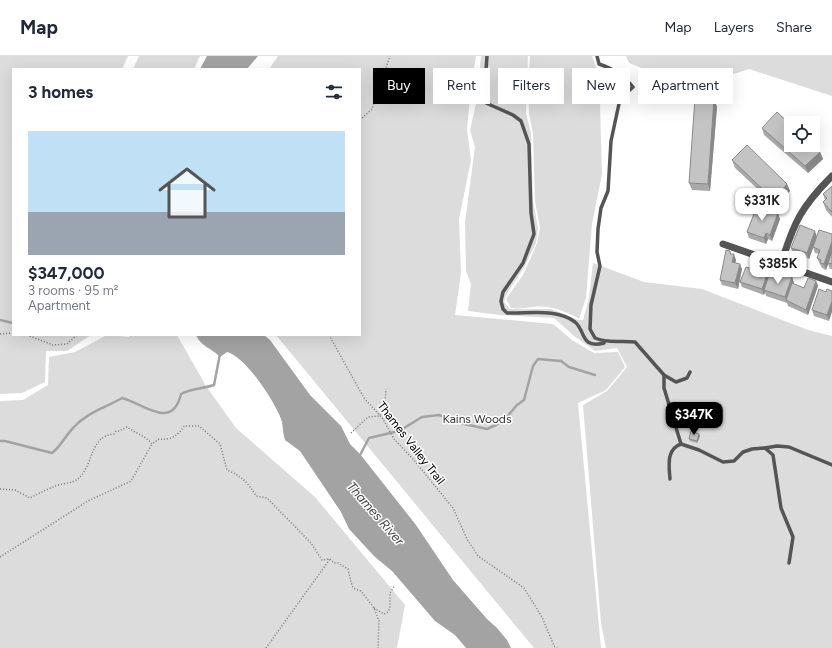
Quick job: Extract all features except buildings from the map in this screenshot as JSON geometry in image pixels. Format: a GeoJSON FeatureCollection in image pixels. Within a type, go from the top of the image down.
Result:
{"type":"FeatureCollection","features":[{"type":"Feature","properties":{"kind":"street"},"geometry":{"type":"LineString","coordinates":[[781,264],[798,217],[812,196],[832,176]]}},
{"type":"Feature","properties":{"kind":"street"},"geometry":{"type":"LineString","coordinates":[[723,244],[832,282]]}},
{"type":"Feature","properties":{"kind":"lane"},"geometry":{"type":"LineString","coordinates":[[487,56],[484,99],[486,103],[513,114],[521,121],[529,144],[531,213],[534,234],[524,263],[503,292],[501,301],[503,309],[507,313],[550,313],[575,322],[586,341],[597,344],[605,342],[635,342],[664,375],[676,382],[687,378],[690,372]]}},
{"type":"Feature","properties":{"kind":"lane"},"geometry":{"type":"LineString","coordinates":[[597,56],[599,64],[611,68],[624,76],[632,87],[620,99],[611,141],[608,191],[601,208],[598,229],[597,252],[600,266],[591,306],[590,329],[594,338],[605,342]]}},
{"type":"Feature","properties":{"kind":"lane"},"geometry":{"type":"LineString","coordinates":[[664,375],[664,388],[681,444]]}},
{"type":"Feature","properties":{"kind":"lane"},"geometry":{"type":"LineString","coordinates":[[670,479],[669,464],[671,451],[675,446],[681,444],[699,450],[722,462],[734,461],[743,452],[752,449],[776,446],[790,447],[832,465]]}},
{"type":"Feature","properties":{"kind":"lane"},"geometry":{"type":"LineString","coordinates":[[765,448],[773,455],[781,508],[793,537],[789,564]]}},
{"type":"Feature","properties":{"kind":"path"},"geometry":{"type":"LineString","coordinates":[[361,119],[372,109],[390,56]]}},
{"type":"Feature","properties":{"kind":"path"},"geometry":{"type":"LineString","coordinates":[[0,334],[12,333]]}},
{"type":"Feature","properties":{"kind":"path"},"geometry":{"type":"LineString","coordinates":[[30,336],[52,345],[67,344],[76,336]]}},
{"type":"Feature","properties":{"kind":"path","name":"Thames Valley Trail"},"geometry":{"type":"LineString","coordinates":[[331,336],[364,398],[380,416],[394,439],[413,459],[453,508],[466,539],[478,556],[524,588],[542,617],[554,646],[557,648]]}},
{"type":"Feature","properties":{"kind":"path"},"geometry":{"type":"LineString","coordinates":[[351,433],[368,417],[380,416],[385,404],[386,388]]}},
{"type":"Feature","properties":{"kind":"path"},"geometry":{"type":"LineString","coordinates":[[0,557],[88,501],[131,481],[152,444],[159,439],[165,440],[179,434],[184,426],[199,426],[220,444],[227,470],[241,477],[249,484],[256,496],[267,498],[311,543],[322,560],[330,559]]}},
{"type":"Feature","properties":{"kind":"path"},"geometry":{"type":"LineString","coordinates":[[0,489],[15,490],[30,498],[54,486],[78,479],[87,468],[99,440],[127,427],[139,436],[147,438],[152,444]]}},
{"type":"Feature","properties":{"kind":"path"},"geometry":{"type":"LineString","coordinates":[[330,559],[334,563],[346,567],[352,586],[361,591],[374,608],[379,621],[378,648]]}},
{"type":"Feature","properties":{"kind":"path"},"geometry":{"type":"LineString","coordinates":[[266,648],[330,559]]}},
{"type":"Feature","properties":{"kind":"path"},"geometry":{"type":"LineString","coordinates":[[374,608],[384,614],[388,612],[390,608],[390,593],[395,585]]}},
{"type":"Feature","properties":{"kind":"green space"},"geometry":{"type":"Polygon","coordinates":[[[0,56],[128,56],[122,68],[12,68],[12,336],[90,336],[67,351],[46,351],[45,382],[22,393],[0,394],[0,56]]]}},
{"type":"Feature","properties":{"kind":"green space"},"geometry":{"type":"Polygon","coordinates":[[[139,56],[200,56],[194,68],[133,68],[139,56]]]}},
{"type":"Feature","properties":{"kind":"green space","name":"Kains Woods"},"geometry":{"type":"Polygon","coordinates":[[[278,56],[476,56],[474,68],[433,68],[433,104],[469,104],[467,130],[471,160],[459,219],[461,273],[455,315],[553,324],[572,340],[594,353],[618,352],[625,367],[606,390],[578,403],[601,648],[534,648],[277,336],[361,336],[361,68],[270,68],[278,56]]]}},
{"type":"Feature","properties":{"kind":"green space"},"geometry":{"type":"Polygon","coordinates":[[[481,56],[528,56],[528,68],[498,68],[498,104],[526,104],[526,113],[531,133],[533,201],[538,228],[536,243],[525,266],[506,295],[504,302],[510,309],[551,309],[578,320],[583,320],[589,298],[593,263],[644,282],[702,289],[808,330],[832,336],[832,648],[606,648],[601,623],[583,405],[607,391],[627,367],[617,348],[595,351],[574,336],[554,318],[500,315],[468,311],[471,284],[466,271],[465,222],[475,147],[470,130],[476,104],[490,104],[490,68],[480,68],[481,56]]]}},
{"type":"Feature","properties":{"kind":"green space"},"geometry":{"type":"Polygon","coordinates":[[[530,56],[592,56],[597,68],[572,68],[572,104],[600,104],[602,174],[592,224],[586,298],[579,319],[563,311],[545,307],[511,308],[506,299],[523,275],[537,243],[540,228],[535,201],[533,134],[529,104],[564,104],[564,68],[529,68],[530,56]]]}},
{"type":"Feature","properties":{"kind":"green space"},"geometry":{"type":"Polygon","coordinates":[[[626,56],[832,56],[832,96],[749,69],[733,74],[733,68],[641,68],[629,63],[626,56]]]}},
{"type":"Feature","properties":{"kind":"green space"},"geometry":{"type":"Polygon","coordinates":[[[105,336],[178,336],[206,386],[236,428],[315,497],[405,605],[397,648],[0,648],[0,401],[23,400],[48,385],[49,357],[75,352],[105,336]]]}},
{"type":"Feature","properties":{"kind":"water"},"geometry":{"type":"Polygon","coordinates":[[[207,56],[258,56],[248,68],[201,68],[207,56]]]}},
{"type":"Feature","properties":{"kind":"water","name":"Thames River"},"geometry":{"type":"Polygon","coordinates":[[[196,336],[265,336],[270,340],[310,395],[341,426],[350,444],[360,454],[416,525],[453,580],[487,619],[497,628],[507,640],[511,648],[466,648],[455,635],[435,621],[392,571],[375,557],[349,529],[341,512],[300,451],[285,440],[279,414],[267,393],[251,371],[234,355],[227,352],[220,357],[198,339],[196,336]]]}},
{"type":"Feature","properties":{"kind":"waterway"},"geometry":{"type":"LineString","coordinates":[[0,320],[12,323]]}},
{"type":"Feature","properties":{"kind":"waterway"},"geometry":{"type":"LineString","coordinates":[[0,441],[52,453],[79,422],[122,398],[157,412],[164,413],[171,411],[177,405],[181,394],[214,385],[220,354]]}},
{"type":"Feature","properties":{"kind":"waterway"},"geometry":{"type":"LineString","coordinates":[[360,455],[369,438],[399,431],[422,417],[439,415],[464,424],[487,429],[496,425],[506,418],[517,405],[524,400],[533,366],[538,359],[561,361],[569,367],[595,375]]}}]}
